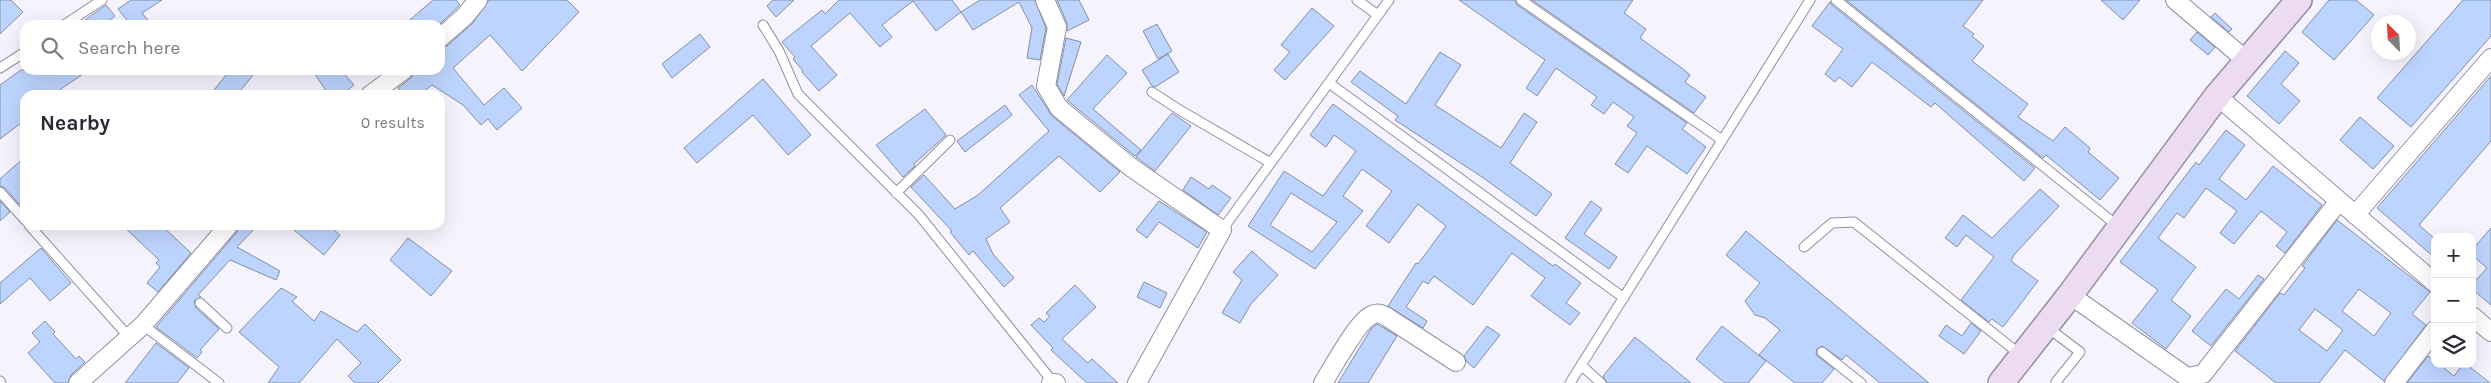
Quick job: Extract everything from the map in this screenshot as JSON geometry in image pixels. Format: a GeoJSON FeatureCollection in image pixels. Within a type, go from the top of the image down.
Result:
{"type":"FeatureCollection","features":[{"type":"Feature","properties":{"kind":"street"},"geometry":{"type":"LineString","coordinates":[[445,34],[465,16],[478,0]]}},
{"type":"Feature","properties":{"kind":"street"},"geometry":{"type":"LineString","coordinates":[[1045,0],[1057,28],[1046,86],[1059,108],[1132,168],[1222,230],[1137,383]]}},
{"type":"Feature","properties":{"kind":"street"},"geometry":{"type":"LineString","coordinates":[[2175,0],[2247,61]]}},
{"type":"Feature","properties":{"kind":"street"},"geometry":{"type":"LineString","coordinates":[[2000,383],[2046,327],[2217,96],[2299,0]]}},
{"type":"Feature","properties":{"kind":"street"},"geometry":{"type":"LineString","coordinates":[[2355,215],[2491,58]]}},
{"type":"Feature","properties":{"kind":"street"},"geometry":{"type":"LineString","coordinates":[[377,90],[397,75]]}},
{"type":"Feature","properties":{"kind":"street"},"geometry":{"type":"LineString","coordinates":[[2217,96],[2431,280]]}},
{"type":"Feature","properties":{"kind":"street"},"geometry":{"type":"LineString","coordinates":[[2070,295],[2191,380],[2203,374],[2339,201]]}},
{"type":"Feature","properties":{"kind":"street"},"geometry":{"type":"LineString","coordinates":[[78,383],[130,337],[181,286],[225,230]]}},
{"type":"Feature","properties":{"kind":"street"},"geometry":{"type":"LineString","coordinates":[[1322,383],[1360,325],[1368,317],[1376,313],[1387,317],[1456,362]]}},
{"type":"Feature","properties":{"kind":"street"},"geometry":{"type":"LineString","coordinates":[[2476,319],[2489,327]]}},
{"type":"Feature","properties":{"kind":"street"},"geometry":{"type":"LineString","coordinates":[[2394,383],[2431,335]]}},
{"type":"Feature","properties":{"kind":"lane"},"geometry":{"type":"LineString","coordinates":[[72,20],[102,0]]}},
{"type":"Feature","properties":{"kind":"lane"},"geometry":{"type":"LineString","coordinates":[[1357,0],[1378,15]]}},
{"type":"Feature","properties":{"kind":"lane"},"geometry":{"type":"LineString","coordinates":[[1222,230],[1389,0]]}},
{"type":"Feature","properties":{"kind":"lane"},"geometry":{"type":"LineString","coordinates":[[1521,0],[1722,140]]}},
{"type":"Feature","properties":{"kind":"lane"},"geometry":{"type":"LineString","coordinates":[[1570,383],[1810,0]]}},
{"type":"Feature","properties":{"kind":"lane"},"geometry":{"type":"LineString","coordinates":[[1836,0],[2120,228]]}},
{"type":"Feature","properties":{"kind":"lane"},"geometry":{"type":"LineString","coordinates":[[763,25],[779,51],[798,94],[919,215],[1053,382]]}},
{"type":"Feature","properties":{"kind":"lane"},"geometry":{"type":"LineString","coordinates":[[2,64],[20,55]]}},
{"type":"Feature","properties":{"kind":"lane"},"geometry":{"type":"LineString","coordinates":[[1329,83],[1624,298]]}},
{"type":"Feature","properties":{"kind":"lane"},"geometry":{"type":"LineString","coordinates":[[1152,92],[1178,110],[1271,163]]}},
{"type":"Feature","properties":{"kind":"lane"},"geometry":{"type":"LineString","coordinates":[[896,193],[950,140]]}},
{"type":"Feature","properties":{"kind":"lane"},"geometry":{"type":"LineString","coordinates":[[0,192],[20,214]]}},
{"type":"Feature","properties":{"kind":"lane"},"geometry":{"type":"LineString","coordinates":[[1804,247],[1832,223],[1854,222],[2022,356]]}},
{"type":"Feature","properties":{"kind":"lane"},"geometry":{"type":"LineString","coordinates":[[34,230],[130,337]]}},
{"type":"Feature","properties":{"kind":"lane"},"geometry":{"type":"LineString","coordinates":[[200,303],[227,328]]}},
{"type":"Feature","properties":{"kind":"lane"},"geometry":{"type":"LineString","coordinates":[[143,324],[219,383]]}},
{"type":"Feature","properties":{"kind":"lane"},"geometry":{"type":"LineString","coordinates":[[2046,327],[2080,352],[2056,382]]}},
{"type":"Feature","properties":{"kind":"lane"},"geometry":{"type":"LineString","coordinates":[[1822,352],[1861,383]]}},
{"type":"Feature","properties":{"kind":"lane"},"geometry":{"type":"LineString","coordinates":[[1580,365],[1601,383]]}},
{"type":"Feature","properties":{"kind":"building"},"geometry":{"type":"Polygon","coordinates":[[[0,0],[11,0],[23,12],[0,34],[0,0]]]}},
{"type":"Feature","properties":{"kind":"building"},"geometry":{"type":"Polygon","coordinates":[[[131,0],[162,0],[142,13],[148,20],[127,20],[118,9],[131,0]]]}},
{"type":"Feature","properties":{"kind":"building"},"geometry":{"type":"Polygon","coordinates":[[[433,0],[456,0],[460,5],[444,20],[410,20],[433,0]]]}},
{"type":"Feature","properties":{"kind":"building"},"geometry":{"type":"Polygon","coordinates":[[[489,0],[567,0],[579,12],[522,71],[490,35],[453,68],[484,105],[504,88],[522,108],[497,130],[488,119],[481,125],[463,105],[445,93],[445,90],[440,90],[432,85],[426,90],[400,90],[398,88],[412,75],[445,75],[445,47],[472,24],[489,0]]]}},
{"type":"Feature","properties":{"kind":"building"},"geometry":{"type":"Polygon","coordinates":[[[773,0],[794,0],[776,17],[767,6],[773,0]]]}},
{"type":"Feature","properties":{"kind":"building"},"geometry":{"type":"Polygon","coordinates":[[[839,0],[952,0],[961,12],[936,31],[913,1],[882,25],[892,37],[880,47],[850,13],[811,46],[837,75],[819,91],[802,72],[793,59],[795,57],[782,42],[822,10],[825,14],[839,0]]]}},
{"type":"Feature","properties":{"kind":"building"},"geometry":{"type":"Polygon","coordinates":[[[980,0],[1035,0],[1046,28],[1040,60],[1027,58],[1032,28],[1019,2],[973,30],[961,12],[980,0]]]}},
{"type":"Feature","properties":{"kind":"building"},"geometry":{"type":"Polygon","coordinates":[[[1057,0],[1079,0],[1089,20],[1067,31],[1067,23],[1057,0]]]}},
{"type":"Feature","properties":{"kind":"building"},"geometry":{"type":"Polygon","coordinates":[[[1459,0],[1515,0],[1517,5],[1687,123],[1682,129],[1706,147],[1687,174],[1647,146],[1628,173],[1615,164],[1637,133],[1627,126],[1634,117],[1613,102],[1604,114],[1591,105],[1597,97],[1556,68],[1537,96],[1526,88],[1545,60],[1459,0]]]}},
{"type":"Feature","properties":{"kind":"building"},"geometry":{"type":"Polygon","coordinates":[[[1532,0],[1633,0],[1624,13],[1646,29],[1640,38],[1690,75],[1685,82],[1706,97],[1694,113],[1532,0]]]}},
{"type":"Feature","properties":{"kind":"building"},"geometry":{"type":"Polygon","coordinates":[[[1846,0],[1983,0],[1963,26],[1974,34],[1972,36],[1984,46],[1972,61],[2028,104],[2018,117],[2053,141],[2065,127],[2090,148],[2088,152],[2119,178],[2100,200],[2046,155],[2043,158],[1846,0]]]}},
{"type":"Feature","properties":{"kind":"building"},"geometry":{"type":"Polygon","coordinates":[[[2101,0],[2140,0],[2123,20],[2101,0]]]}},
{"type":"Feature","properties":{"kind":"building"},"geometry":{"type":"Polygon","coordinates":[[[2329,0],[2356,0],[2374,15],[2371,15],[2371,18],[2334,60],[2302,32],[2329,0]]]}},
{"type":"Feature","properties":{"kind":"building"},"geometry":{"type":"Polygon","coordinates":[[[2463,0],[2491,0],[2491,36],[2411,127],[2377,98],[2410,60],[2416,60],[2416,54],[2463,0]]]}},
{"type":"Feature","properties":{"kind":"building"},"geometry":{"type":"Polygon","coordinates":[[[1830,2],[2035,168],[2024,181],[1935,103],[1931,107],[1872,62],[1852,87],[1839,77],[1835,82],[1825,74],[1843,49],[1812,26],[1830,2]]]}},
{"type":"Feature","properties":{"kind":"building"},"geometry":{"type":"Polygon","coordinates":[[[106,5],[115,16],[110,20],[85,20],[106,5]]]}},
{"type":"Feature","properties":{"kind":"building"},"geometry":{"type":"Polygon","coordinates":[[[1312,8],[1334,26],[1285,80],[1274,70],[1290,52],[1281,45],[1312,8]]]}},
{"type":"Feature","properties":{"kind":"building"},"geometry":{"type":"Polygon","coordinates":[[[2215,13],[2232,29],[2229,32],[2211,17],[2215,13]]]}},
{"type":"Feature","properties":{"kind":"building"},"geometry":{"type":"Polygon","coordinates":[[[1157,24],[1172,51],[1158,59],[1143,31],[1157,24]]]}},
{"type":"Feature","properties":{"kind":"building"},"geometry":{"type":"Polygon","coordinates":[[[2197,32],[2215,47],[2208,55],[2190,40],[2197,32]]]}},
{"type":"Feature","properties":{"kind":"building"},"geometry":{"type":"Polygon","coordinates":[[[700,34],[710,47],[672,78],[662,64],[700,34]]]}},
{"type":"Feature","properties":{"kind":"building"},"geometry":{"type":"Polygon","coordinates":[[[1066,38],[1081,42],[1064,96],[1057,84],[1066,38]]]}},
{"type":"Feature","properties":{"kind":"building"},"geometry":{"type":"Polygon","coordinates":[[[2285,51],[2299,63],[2281,84],[2300,101],[2279,124],[2247,96],[2285,51]]]}},
{"type":"Feature","properties":{"kind":"building"},"geometry":{"type":"Polygon","coordinates":[[[1440,52],[1461,65],[1435,105],[1501,148],[1524,113],[1537,122],[1510,163],[1552,194],[1536,216],[1482,177],[1395,120],[1398,116],[1351,82],[1360,71],[1406,104],[1440,52]]]}},
{"type":"Feature","properties":{"kind":"building"},"geometry":{"type":"Polygon","coordinates":[[[1168,54],[1179,72],[1155,87],[1152,86],[1142,70],[1168,54]]]}},
{"type":"Feature","properties":{"kind":"building"},"geometry":{"type":"Polygon","coordinates":[[[1107,55],[1127,73],[1093,109],[1141,150],[1135,156],[1067,100],[1107,55]]]}},
{"type":"Feature","properties":{"kind":"building"},"geometry":{"type":"Polygon","coordinates":[[[20,71],[20,75],[82,75],[59,90],[20,90],[20,124],[0,139],[0,85],[20,71]]]}},
{"type":"Feature","properties":{"kind":"building"},"geometry":{"type":"Polygon","coordinates":[[[226,75],[253,75],[241,90],[214,90],[226,75]]]}},
{"type":"Feature","properties":{"kind":"building"},"geometry":{"type":"Polygon","coordinates":[[[315,75],[345,75],[354,85],[348,90],[326,90],[315,75]]]}},
{"type":"Feature","properties":{"kind":"building"},"geometry":{"type":"Polygon","coordinates":[[[2491,76],[2491,141],[2419,225],[2431,236],[2431,255],[2377,208],[2491,76]]]}},
{"type":"Feature","properties":{"kind":"building"},"geometry":{"type":"Polygon","coordinates":[[[763,79],[811,135],[788,155],[753,115],[697,163],[684,148],[763,79]]]}},
{"type":"Feature","properties":{"kind":"building"},"geometry":{"type":"Polygon","coordinates":[[[1032,85],[1052,116],[1120,172],[1100,192],[1059,156],[1000,208],[1010,222],[986,239],[993,254],[1014,278],[1004,287],[973,251],[969,255],[950,232],[952,231],[911,187],[924,175],[955,209],[978,195],[1049,131],[1019,95],[1032,85]]]}},
{"type":"Feature","properties":{"kind":"building"},"geometry":{"type":"Polygon","coordinates":[[[1333,104],[1553,266],[1555,264],[1581,283],[1566,303],[1580,313],[1570,325],[1531,296],[1545,278],[1512,253],[1473,305],[1434,276],[1428,284],[1423,281],[1406,307],[1427,321],[1423,328],[1388,306],[1416,263],[1418,264],[1446,226],[1418,204],[1389,243],[1366,226],[1392,191],[1362,169],[1343,196],[1363,211],[1315,269],[1248,226],[1284,171],[1323,196],[1356,151],[1334,135],[1326,147],[1310,135],[1333,104]],[[1291,193],[1270,225],[1312,252],[1337,222],[1291,193]]]}},
{"type":"Feature","properties":{"kind":"building"},"geometry":{"type":"Polygon","coordinates":[[[1005,105],[1012,115],[965,152],[957,141],[1005,105]]]}},
{"type":"Feature","properties":{"kind":"building"},"geometry":{"type":"Polygon","coordinates":[[[925,109],[946,135],[914,164],[915,166],[903,177],[876,145],[925,109]]]}},
{"type":"Feature","properties":{"kind":"building"},"geometry":{"type":"Polygon","coordinates":[[[1172,113],[1191,126],[1155,171],[1136,157],[1172,113]]]}},
{"type":"Feature","properties":{"kind":"building"},"geometry":{"type":"Polygon","coordinates":[[[2360,117],[2394,146],[2373,169],[2340,140],[2360,117]]]}},
{"type":"Feature","properties":{"kind":"building"},"geometry":{"type":"Polygon","coordinates":[[[2226,130],[2245,145],[2219,179],[2246,200],[2273,166],[2322,205],[2285,253],[2276,246],[2287,232],[2261,211],[2234,244],[2220,233],[2237,211],[2206,188],[2184,218],[2177,213],[2158,238],[2196,267],[2171,300],[2191,316],[2166,349],[2132,323],[2158,290],[2120,262],[2196,162],[2199,165],[2226,130]]]}},
{"type":"Feature","properties":{"kind":"building"},"geometry":{"type":"Polygon","coordinates":[[[20,161],[19,204],[5,188],[0,186],[0,179],[20,161]]]}},
{"type":"Feature","properties":{"kind":"building"},"geometry":{"type":"Polygon","coordinates":[[[1191,177],[1209,189],[1212,185],[1231,198],[1218,215],[1183,190],[1191,177]]]}},
{"type":"Feature","properties":{"kind":"building"},"geometry":{"type":"Polygon","coordinates":[[[2040,189],[2059,206],[2014,255],[2011,261],[2038,281],[2003,327],[1992,319],[1989,322],[1961,300],[1994,257],[1966,235],[1957,247],[1945,238],[1963,215],[1992,238],[2040,189]]]}},
{"type":"Feature","properties":{"kind":"building"},"geometry":{"type":"Polygon","coordinates":[[[0,201],[10,212],[0,221],[0,201]]]}},
{"type":"Feature","properties":{"kind":"building"},"geometry":{"type":"Polygon","coordinates":[[[1159,201],[1207,232],[1198,248],[1159,222],[1147,238],[1136,230],[1159,201]]]}},
{"type":"Feature","properties":{"kind":"building"},"geometry":{"type":"Polygon","coordinates":[[[1591,201],[1602,209],[1584,234],[1617,257],[1609,269],[1565,238],[1591,201]]]}},
{"type":"Feature","properties":{"kind":"building"},"geometry":{"type":"Polygon","coordinates":[[[2337,220],[2430,292],[2412,314],[2426,325],[2384,381],[2345,350],[2319,383],[2276,383],[2235,351],[2280,293],[2284,295],[2305,268],[2302,266],[2337,220]],[[2359,289],[2342,311],[2374,336],[2391,313],[2359,289]],[[2315,309],[2299,330],[2327,351],[2343,330],[2315,309]]]}},
{"type":"Feature","properties":{"kind":"building"},"geometry":{"type":"Polygon","coordinates":[[[2491,228],[2491,305],[2476,292],[2476,280],[2487,268],[2476,258],[2476,245],[2491,228]]]}},
{"type":"Feature","properties":{"kind":"building"},"geometry":{"type":"Polygon","coordinates":[[[127,230],[166,230],[191,253],[158,292],[147,283],[160,267],[156,263],[159,260],[127,230]]]}},
{"type":"Feature","properties":{"kind":"building"},"geometry":{"type":"Polygon","coordinates":[[[238,230],[253,230],[237,247],[280,271],[276,280],[230,260],[198,295],[201,297],[194,301],[196,308],[219,329],[200,350],[202,352],[197,358],[156,327],[238,230]]]}},
{"type":"Feature","properties":{"kind":"building"},"geometry":{"type":"Polygon","coordinates":[[[294,230],[334,230],[340,235],[324,255],[294,230]]]}},
{"type":"Feature","properties":{"kind":"building"},"geometry":{"type":"Polygon","coordinates":[[[1746,231],[1929,383],[1880,383],[1846,355],[1842,360],[1822,346],[1817,349],[1816,355],[1834,369],[1822,383],[1795,383],[1759,355],[1780,330],[1765,318],[1755,315],[1745,301],[1760,283],[1726,255],[1746,231]]]}},
{"type":"Feature","properties":{"kind":"building"},"geometry":{"type":"Polygon","coordinates":[[[408,238],[452,271],[431,296],[390,260],[408,238]]]}},
{"type":"Feature","properties":{"kind":"building"},"geometry":{"type":"Polygon","coordinates":[[[41,248],[71,283],[50,301],[30,278],[0,304],[0,283],[41,248]]]}},
{"type":"Feature","properties":{"kind":"building"},"geometry":{"type":"Polygon","coordinates":[[[1252,251],[1278,275],[1251,304],[1240,323],[1222,313],[1242,280],[1233,272],[1252,251]]]}},
{"type":"Feature","properties":{"kind":"building"},"geometry":{"type":"Polygon","coordinates":[[[2258,275],[2264,279],[2211,346],[2192,331],[2226,289],[2239,299],[2258,275]]]}},
{"type":"Feature","properties":{"kind":"building"},"geometry":{"type":"Polygon","coordinates":[[[1144,282],[1167,293],[1160,308],[1137,297],[1144,282]]]}},
{"type":"Feature","properties":{"kind":"building"},"geometry":{"type":"Polygon","coordinates":[[[1075,285],[1096,307],[1062,339],[1088,363],[1092,359],[1118,383],[1087,383],[1051,350],[1053,348],[1031,325],[1039,318],[1044,322],[1050,316],[1046,313],[1075,285]]]}},
{"type":"Feature","properties":{"kind":"building"},"geometry":{"type":"Polygon","coordinates":[[[281,288],[297,297],[292,301],[314,321],[321,311],[357,332],[365,324],[401,360],[378,383],[355,383],[348,376],[361,363],[337,339],[299,383],[268,383],[279,367],[239,332],[281,288]]]}},
{"type":"Feature","properties":{"kind":"building"},"geometry":{"type":"Polygon","coordinates":[[[45,321],[55,332],[53,334],[76,359],[79,356],[85,362],[71,375],[68,383],[55,383],[28,353],[40,342],[32,333],[45,321]]]}},
{"type":"Feature","properties":{"kind":"building"},"geometry":{"type":"Polygon","coordinates":[[[1971,323],[1981,331],[1964,354],[1939,336],[1946,325],[1962,336],[1971,323]]]}},
{"type":"Feature","properties":{"kind":"building"},"geometry":{"type":"Polygon","coordinates":[[[1377,324],[1397,336],[1368,383],[1338,383],[1371,329],[1377,324]]]}},
{"type":"Feature","properties":{"kind":"building"},"geometry":{"type":"Polygon","coordinates":[[[1487,326],[1500,335],[1474,368],[1467,362],[1464,356],[1487,326]]]}},
{"type":"Feature","properties":{"kind":"building"},"geometry":{"type":"Polygon","coordinates":[[[1722,326],[1766,361],[1748,383],[1725,383],[1696,359],[1722,326]]]}},
{"type":"Feature","properties":{"kind":"building"},"geometry":{"type":"Polygon","coordinates":[[[1635,337],[1691,383],[1607,383],[1603,376],[1635,337]]]}},
{"type":"Feature","properties":{"kind":"building"},"geometry":{"type":"Polygon","coordinates":[[[156,343],[189,368],[177,383],[125,383],[156,343]]]}},
{"type":"Feature","properties":{"kind":"building"},"geometry":{"type":"Polygon","coordinates":[[[2428,356],[2431,358],[2431,368],[2444,368],[2454,376],[2460,368],[2471,368],[2490,383],[2407,383],[2428,356]]]}}]}
